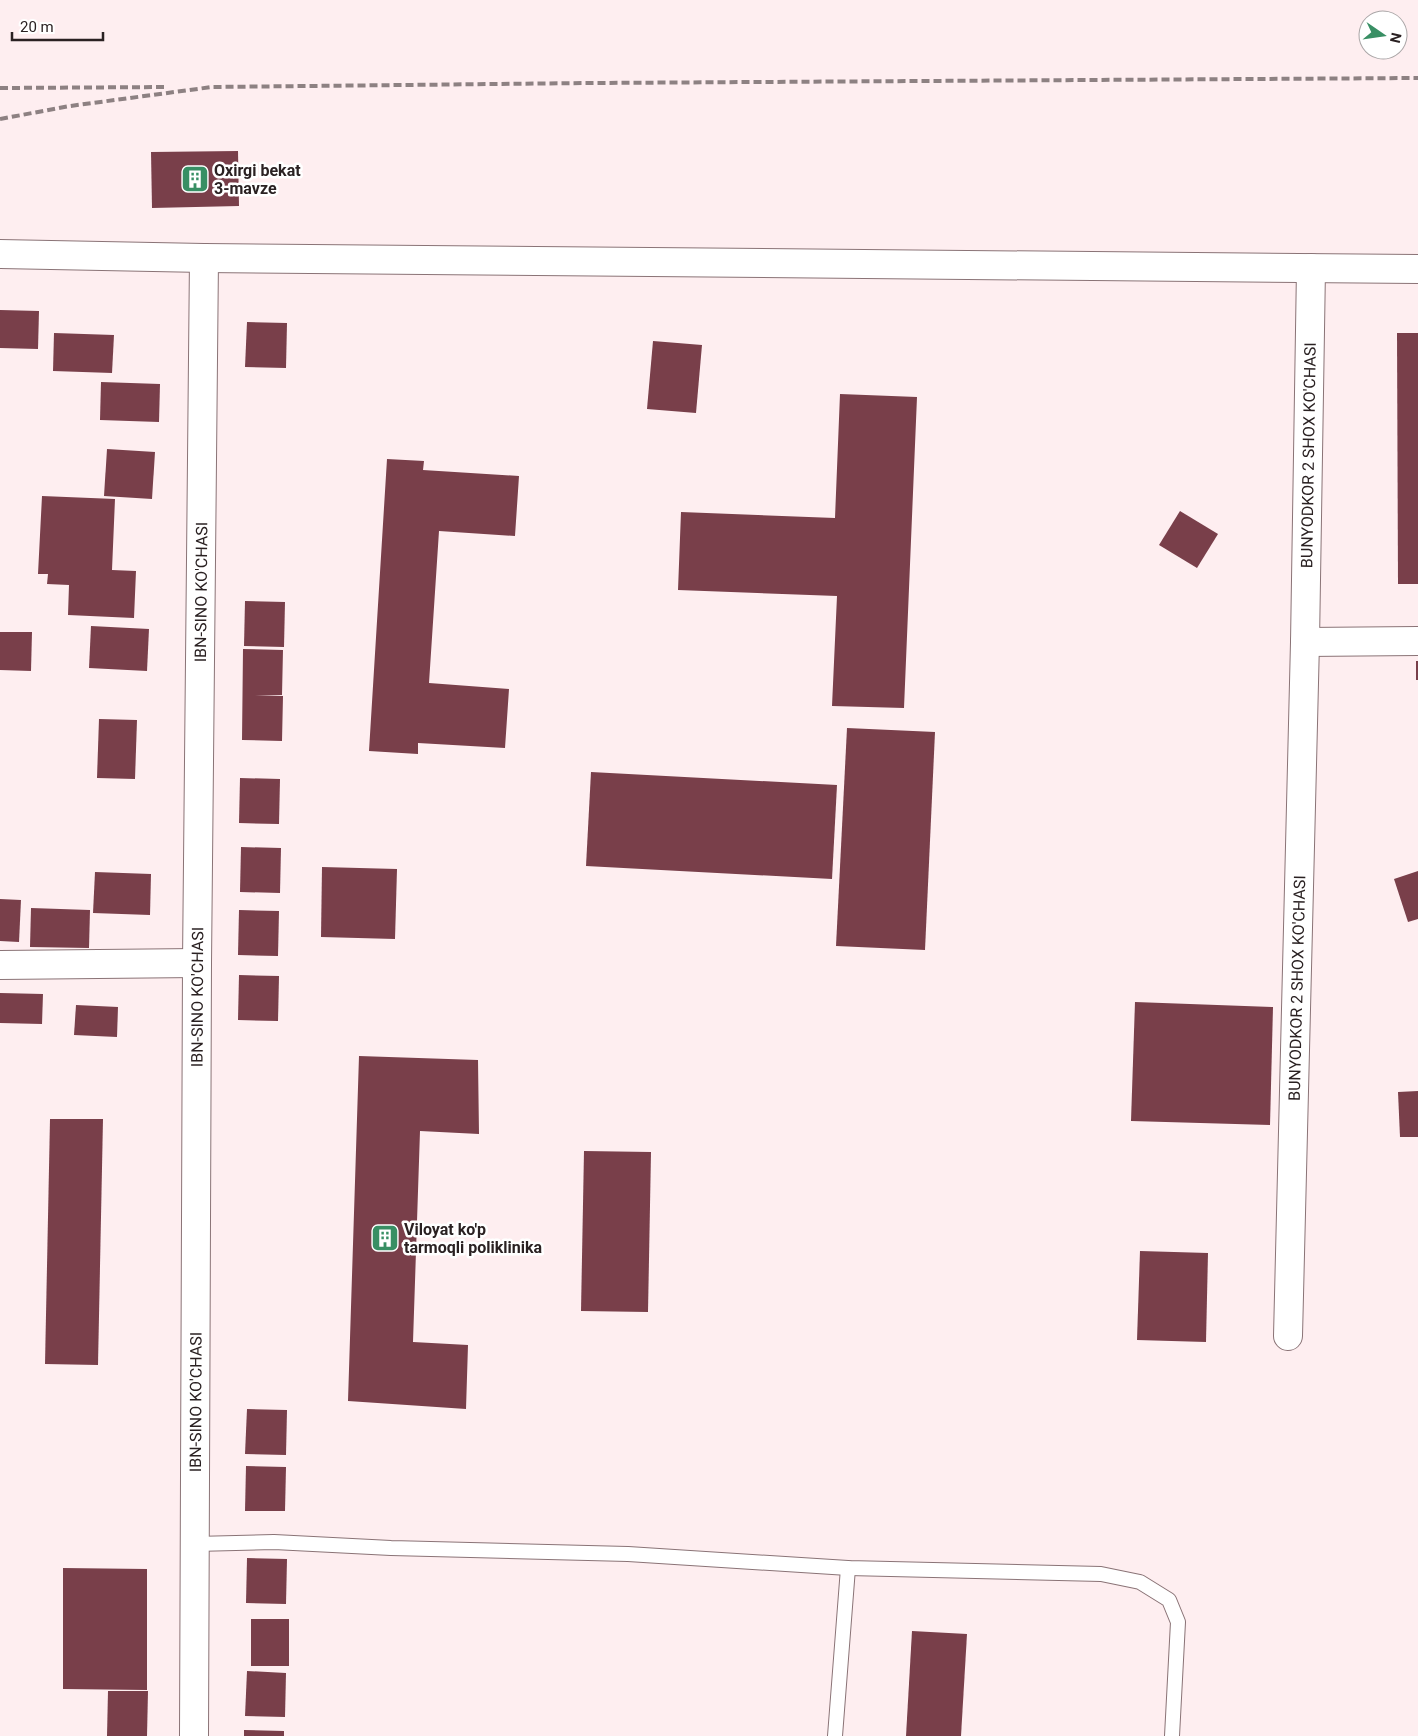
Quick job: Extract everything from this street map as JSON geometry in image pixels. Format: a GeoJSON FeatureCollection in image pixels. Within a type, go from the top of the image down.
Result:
{"type":"FeatureCollection","features":[{"type":"Feature","properties":{"kind":"street"},"geometry":{"type":"LineString","coordinates":[[0,254],[204,258],[1418,269]]}},
{"type":"Feature","properties":{"kind":"street","name":"IBN-SINO KO'CHASI"},"geometry":{"type":"LineString","coordinates":[[194,1736],[197,963],[204,258]]}},
{"type":"Feature","properties":{"kind":"street","name":"BUNYODKOR 2 SHOX KO'CHASI"},"geometry":{"type":"LineString","coordinates":[[1288,1336],[1305,642],[1311,268]]}},
{"type":"Feature","properties":{"kind":"street"},"geometry":{"type":"LineString","coordinates":[[1305,642],[1418,641]]}},
{"type":"Feature","properties":{"kind":"street"},"geometry":{"type":"LineString","coordinates":[[0,965],[197,963]]}},
{"type":"Feature","properties":{"kind":"lane"},"geometry":{"type":"LineString","coordinates":[[195,1544],[274,1542],[391,1548],[628,1554],[848,1568],[1101,1574],[1140,1582],[1169,1600],[1178,1622],[1172,1736]]}},
{"type":"Feature","properties":{"kind":"lane"},"geometry":{"type":"LineString","coordinates":[[835,1736],[848,1568]]}},
{"type":"Feature","properties":{"kind":"building","name":"Oxirgi bekat 3-mavze"},"geometry":{"type":"Polygon","coordinates":[[[238,151],[239,206],[152,208],[151,152],[238,151]]]}},
{"type":"Feature","properties":{"kind":"building"},"geometry":{"type":"Polygon","coordinates":[[[0,310],[39,311],[38,349],[0,348],[0,310]]]}},
{"type":"Feature","properties":{"kind":"building"},"geometry":{"type":"Polygon","coordinates":[[[247,322],[287,323],[286,368],[245,367],[247,322]]]}},
{"type":"Feature","properties":{"kind":"building"},"geometry":{"type":"Polygon","coordinates":[[[54,333],[114,335],[112,373],[53,371],[54,333]]]}},
{"type":"Feature","properties":{"kind":"building"},"geometry":{"type":"Polygon","coordinates":[[[1397,333],[1418,333],[1418,584],[1398,584],[1397,333]]]}},
{"type":"Feature","properties":{"kind":"building"},"geometry":{"type":"Polygon","coordinates":[[[653,341],[702,345],[696,413],[647,409],[653,341]]]}},
{"type":"Feature","properties":{"kind":"building"},"geometry":{"type":"Polygon","coordinates":[[[101,382],[160,384],[159,422],[100,420],[101,382]]]}},
{"type":"Feature","properties":{"kind":"building"},"geometry":{"type":"Polygon","coordinates":[[[840,394],[917,397],[904,708],[832,706],[837,596],[678,590],[681,512],[835,518],[840,394]]]}},
{"type":"Feature","properties":{"kind":"building"},"geometry":{"type":"Polygon","coordinates":[[[107,449],[155,452],[152,499],[104,496],[107,449]]]}},
{"type":"Feature","properties":{"kind":"building"},"geometry":{"type":"Polygon","coordinates":[[[387,459],[424,461],[423,470],[519,476],[515,536],[439,531],[429,683],[509,689],[505,748],[418,743],[418,754],[369,751],[387,459]]]}},
{"type":"Feature","properties":{"kind":"building"},"geometry":{"type":"Polygon","coordinates":[[[42,496],[115,499],[112,570],[136,571],[134,618],[68,615],[69,585],[47,584],[48,574],[38,574],[42,496]]]}},
{"type":"Feature","properties":{"kind":"building"},"geometry":{"type":"Polygon","coordinates":[[[1180,511],[1218,534],[1197,568],[1159,545],[1180,511]]]}},
{"type":"Feature","properties":{"kind":"building"},"geometry":{"type":"Polygon","coordinates":[[[245,601],[285,602],[284,647],[244,646],[245,601]]]}},
{"type":"Feature","properties":{"kind":"building"},"geometry":{"type":"Polygon","coordinates":[[[91,626],[149,629],[147,671],[89,668],[91,626]]]}},
{"type":"Feature","properties":{"kind":"building"},"geometry":{"type":"Polygon","coordinates":[[[0,632],[32,632],[31,671],[0,670],[0,632]]]}},
{"type":"Feature","properties":{"kind":"building"},"geometry":{"type":"Polygon","coordinates":[[[243,649],[283,650],[282,695],[255,695],[283,696],[282,741],[242,740],[243,649]]]}},
{"type":"Feature","properties":{"kind":"building"},"geometry":{"type":"Polygon","coordinates":[[[1416,661],[1418,661],[1418,680],[1416,680],[1416,661]]]}},
{"type":"Feature","properties":{"kind":"building"},"geometry":{"type":"Polygon","coordinates":[[[99,719],[137,720],[135,779],[97,778],[99,719]]]}},
{"type":"Feature","properties":{"kind":"building"},"geometry":{"type":"Polygon","coordinates":[[[847,728],[935,732],[925,950],[836,946],[847,728]]]}},
{"type":"Feature","properties":{"kind":"building"},"geometry":{"type":"Polygon","coordinates":[[[591,772],[837,785],[832,879],[586,866],[591,772]]]}},
{"type":"Feature","properties":{"kind":"building"},"geometry":{"type":"Polygon","coordinates":[[[240,778],[280,779],[279,824],[239,823],[240,778]]]}},
{"type":"Feature","properties":{"kind":"building"},"geometry":{"type":"Polygon","coordinates":[[[241,847],[281,848],[280,893],[240,892],[241,847]]]}},
{"type":"Feature","properties":{"kind":"building"},"geometry":{"type":"Polygon","coordinates":[[[322,867],[397,869],[395,939],[321,937],[322,867]]]}},
{"type":"Feature","properties":{"kind":"building"},"geometry":{"type":"Polygon","coordinates":[[[1418,871],[1418,919],[1408,922],[1394,879],[1418,871]]]}},
{"type":"Feature","properties":{"kind":"building"},"geometry":{"type":"Polygon","coordinates":[[[95,872],[151,874],[150,915],[93,913],[95,872]]]}},
{"type":"Feature","properties":{"kind":"building"},"geometry":{"type":"Polygon","coordinates":[[[0,899],[21,900],[19,942],[0,941],[0,899]]]}},
{"type":"Feature","properties":{"kind":"building"},"geometry":{"type":"Polygon","coordinates":[[[31,908],[90,910],[89,948],[30,947],[31,908]]]}},
{"type":"Feature","properties":{"kind":"building"},"geometry":{"type":"Polygon","coordinates":[[[239,910],[279,911],[278,956],[238,955],[239,910]]]}},
{"type":"Feature","properties":{"kind":"building"},"geometry":{"type":"Polygon","coordinates":[[[239,975],[279,976],[278,1021],[238,1020],[239,975]]]}},
{"type":"Feature","properties":{"kind":"building"},"geometry":{"type":"Polygon","coordinates":[[[0,993],[43,994],[42,1024],[0,1023],[0,993]]]}},
{"type":"Feature","properties":{"kind":"building"},"geometry":{"type":"Polygon","coordinates":[[[1135,1002],[1273,1007],[1270,1125],[1131,1121],[1135,1002]]]}},
{"type":"Feature","properties":{"kind":"building"},"geometry":{"type":"Polygon","coordinates":[[[76,1005],[118,1007],[117,1037],[74,1035],[76,1005]]]}},
{"type":"Feature","properties":{"kind":"building","name":"Viloyat ko'p tarmoqli poliklinika"},"geometry":{"type":"Polygon","coordinates":[[[359,1056],[478,1060],[479,1134],[420,1131],[413,1342],[468,1345],[466,1409],[348,1401],[359,1056]]]}},
{"type":"Feature","properties":{"kind":"building"},"geometry":{"type":"Polygon","coordinates":[[[1418,1091],[1418,1137],[1400,1137],[1398,1092],[1418,1091]]]}},
{"type":"Feature","properties":{"kind":"building"},"geometry":{"type":"Polygon","coordinates":[[[50,1119],[103,1119],[98,1365],[45,1364],[50,1119]]]}},
{"type":"Feature","properties":{"kind":"building"},"geometry":{"type":"Polygon","coordinates":[[[584,1151],[651,1152],[648,1312],[581,1311],[584,1151]]]}},
{"type":"Feature","properties":{"kind":"building"},"geometry":{"type":"Polygon","coordinates":[[[1140,1251],[1208,1253],[1206,1342],[1137,1340],[1140,1251]]]}},
{"type":"Feature","properties":{"kind":"building"},"geometry":{"type":"Polygon","coordinates":[[[247,1409],[287,1410],[286,1455],[245,1454],[247,1409]]]}},
{"type":"Feature","properties":{"kind":"building"},"geometry":{"type":"Polygon","coordinates":[[[246,1466],[286,1467],[285,1511],[245,1511],[246,1466]]]}},
{"type":"Feature","properties":{"kind":"building"},"geometry":{"type":"Polygon","coordinates":[[[247,1558],[287,1559],[286,1604],[246,1603],[247,1558]]]}},
{"type":"Feature","properties":{"kind":"building"},"geometry":{"type":"Polygon","coordinates":[[[63,1568],[147,1569],[147,1690],[63,1689],[63,1568]]]}},
{"type":"Feature","properties":{"kind":"building"},"geometry":{"type":"Polygon","coordinates":[[[251,1619],[289,1619],[289,1666],[251,1666],[251,1619]]]}},
{"type":"Feature","properties":{"kind":"building"},"geometry":{"type":"Polygon","coordinates":[[[912,1631],[967,1634],[961,1736],[906,1736],[912,1631]]]}},
{"type":"Feature","properties":{"kind":"building"},"geometry":{"type":"Polygon","coordinates":[[[247,1671],[286,1673],[285,1717],[245,1716],[247,1671]]]}},
{"type":"Feature","properties":{"kind":"building"},"geometry":{"type":"Polygon","coordinates":[[[108,1691],[148,1691],[147,1736],[107,1736],[108,1691]]]}},
{"type":"Feature","properties":{"kind":"building"},"geometry":{"type":"Polygon","coordinates":[[[244,1730],[284,1731],[284,1736],[244,1736],[244,1730]]]}},
{"type":"Feature","properties":{"kind":"railway"},"geometry":{"type":"LineString","coordinates":[[0,119],[70,106],[212,87],[1418,78]]}},
{"type":"Feature","properties":{"kind":"railway"},"geometry":{"type":"LineString","coordinates":[[0,88],[167,87]]}},
{"type":"Feature","properties":{"kind":"place","name":"Oxirgi bekat 3-mavze"},"geometry":{"type":"Point","coordinates":[195,179]}},
{"type":"Feature","properties":{"kind":"place","name":"Viloyat ko'p tarmoqli poliklinika"},"geometry":{"type":"Point","coordinates":[385,1238]}}]}
